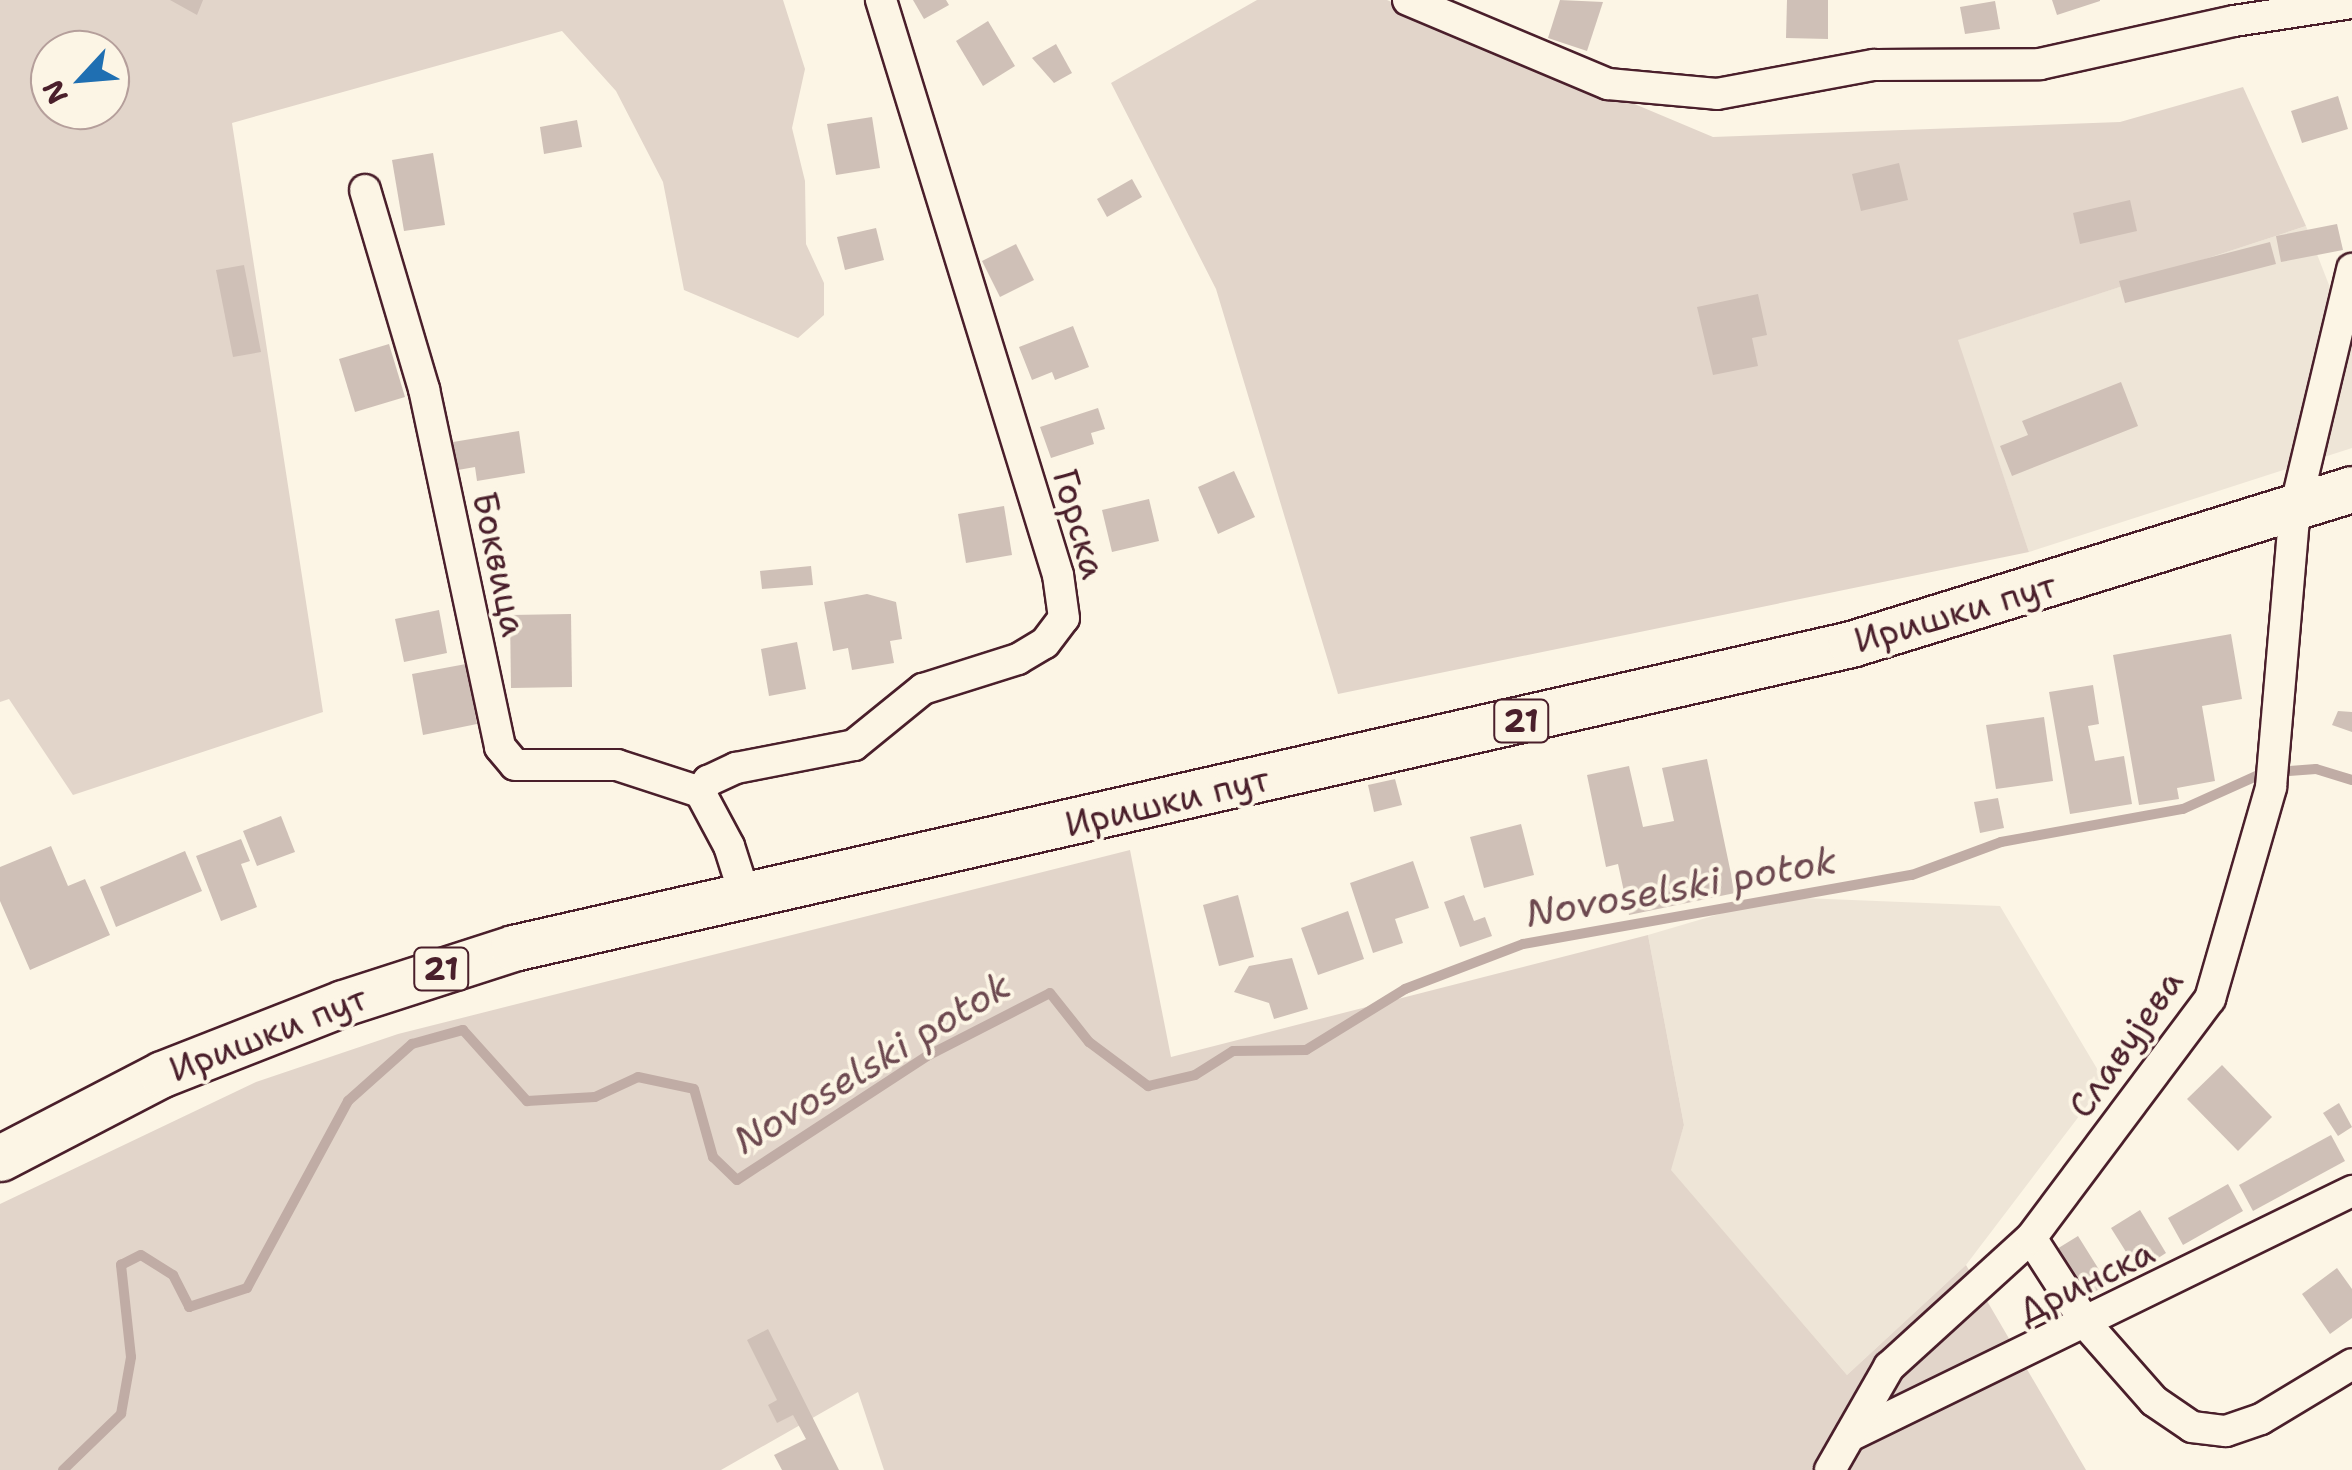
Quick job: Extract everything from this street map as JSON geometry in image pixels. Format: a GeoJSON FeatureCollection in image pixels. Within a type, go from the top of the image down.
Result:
{"type":"FeatureCollection","features":[{"type":"Feature","properties":{"kind":"main road","name":"Иришки пут"},"geometry":{"type":"LineString","coordinates":[[0,1158],[162,1074],[380,990],[513,948],[1851,644],[2352,489]]}},
{"type":"Feature","properties":{"kind":"street","name":"Горска"},"geometry":{"type":"LineString","coordinates":[[700,792],[717,774],[854,746],[923,689],[1018,659],[1045,644],[1064,618],[1058,575],[881,0]]}},
{"type":"Feature","properties":{"kind":"street"},"geometry":{"type":"LineString","coordinates":[[1408,0],[1608,84],[1716,94],[1847,68],[2040,64],[2234,20],[2352,3]]}},
{"type":"Feature","properties":{"kind":"street","name":"Боквица"},"geometry":{"type":"LineString","coordinates":[[366,190],[424,389],[505,755],[515,765],[630,768],[700,792]]}},
{"type":"Feature","properties":{"kind":"street","name":"Славујева"},"geometry":{"type":"LineString","coordinates":[[1830,1470],[1888,1368],[2031,1238],[2210,999],[2270,787],[2295,509],[2352,269]]}},
{"type":"Feature","properties":{"kind":"street"},"geometry":{"type":"LineString","coordinates":[[700,792],[745,896]]}},
{"type":"Feature","properties":{"kind":"street","name":"Дринска"},"geometry":{"type":"LineString","coordinates":[[1850,1436],[2086,1325],[2352,1191]]}},
{"type":"Feature","properties":{"kind":"street"},"geometry":{"type":"LineString","coordinates":[[2031,1238],[2086,1325],[2154,1401],[2192,1427],[2226,1430],[2261,1419],[2352,1364]]}},
{"type":"Feature","properties":{"kind":"shaded area"},"geometry":{"type":"Polygon","coordinates":[[[0,0],[783,0],[805,69],[792,128],[805,181],[806,244],[824,283],[824,315],[798,338],[684,290],[663,182],[616,91],[562,31],[232,123],[323,712],[73,795],[9,699],[0,702],[0,0]]]}},
{"type":"Feature","properties":{"kind":"shaded area"},"geometry":{"type":"Polygon","coordinates":[[[1257,0],[1387,0],[1713,137],[2120,122],[2243,87],[2306,226],[1958,340],[2029,552],[1338,694],[1216,289],[1111,83],[1257,0]]]}},
{"type":"Feature","properties":{"kind":"shaded area"},"geometry":{"type":"Polygon","coordinates":[[[2306,226],[2352,344],[2352,448],[2029,552],[1957,340],[2306,226]]]}},
{"type":"Feature","properties":{"kind":"shaded area"},"geometry":{"type":"Polygon","coordinates":[[[1130,850],[1171,1057],[1648,935],[1684,1125],[1671,1170],[1847,1375],[1966,1265],[2086,1470],[884,1470],[858,1392],[721,1470],[0,1470],[0,1204],[256,1082],[398,1034],[1130,850]]]}},
{"type":"Feature","properties":{"kind":"shaded area"},"geometry":{"type":"Polygon","coordinates":[[[1777,897],[2000,906],[2105,1082],[1966,1265],[1847,1375],[1670,1170],[1684,1125],[1648,935],[1777,897]]]}},
{"type":"Feature","properties":{"kind":"building"},"geometry":{"type":"Polygon","coordinates":[[[170,0],[203,0],[197,15],[170,0]]]}},
{"type":"Feature","properties":{"kind":"building"},"geometry":{"type":"Polygon","coordinates":[[[913,0],[946,0],[949,5],[924,19],[913,0]]]}},
{"type":"Feature","properties":{"kind":"building"},"geometry":{"type":"Polygon","coordinates":[[[1560,0],[1603,2],[1587,51],[1548,38],[1560,0]]]}},
{"type":"Feature","properties":{"kind":"building"},"geometry":{"type":"Polygon","coordinates":[[[1787,0],[1828,0],[1828,39],[1786,38],[1787,0]]]}},
{"type":"Feature","properties":{"kind":"building"},"geometry":{"type":"Polygon","coordinates":[[[2052,0],[2100,0],[2100,1],[2057,15],[2052,0]]]}},
{"type":"Feature","properties":{"kind":"building"},"geometry":{"type":"Polygon","coordinates":[[[1995,1],[2000,29],[1965,34],[1960,7],[1995,1]]]}},
{"type":"Feature","properties":{"kind":"building"},"geometry":{"type":"Polygon","coordinates":[[[988,21],[1015,66],[983,86],[956,41],[988,21]]]}},
{"type":"Feature","properties":{"kind":"building"},"geometry":{"type":"Polygon","coordinates":[[[1056,44],[1072,73],[1054,83],[1032,58],[1056,44]]]}},
{"type":"Feature","properties":{"kind":"building"},"geometry":{"type":"Polygon","coordinates":[[[2338,96],[2348,129],[2302,143],[2291,111],[2338,96]]]}},
{"type":"Feature","properties":{"kind":"building"},"geometry":{"type":"Polygon","coordinates":[[[872,117],[880,168],[836,175],[827,124],[872,117]]]}},
{"type":"Feature","properties":{"kind":"building"},"geometry":{"type":"Polygon","coordinates":[[[577,120],[582,147],[544,154],[540,127],[577,120]]]}},
{"type":"Feature","properties":{"kind":"building"},"geometry":{"type":"Polygon","coordinates":[[[433,153],[445,225],[404,231],[392,160],[433,153]]]}},
{"type":"Feature","properties":{"kind":"building"},"geometry":{"type":"Polygon","coordinates":[[[1899,163],[1908,200],[1861,211],[1852,174],[1899,163]]]}},
{"type":"Feature","properties":{"kind":"building"},"geometry":{"type":"Polygon","coordinates":[[[1132,179],[1142,197],[1107,217],[1097,199],[1132,179]]]}},
{"type":"Feature","properties":{"kind":"building"},"geometry":{"type":"Polygon","coordinates":[[[2130,200],[2137,231],[2080,244],[2073,213],[2130,200]]]}},
{"type":"Feature","properties":{"kind":"building"},"geometry":{"type":"Polygon","coordinates":[[[2337,224],[2343,250],[2281,262],[2276,236],[2337,224]]]}},
{"type":"Feature","properties":{"kind":"building"},"geometry":{"type":"Polygon","coordinates":[[[876,228],[884,260],[845,270],[837,237],[876,228]]]}},
{"type":"Feature","properties":{"kind":"building"},"geometry":{"type":"Polygon","coordinates":[[[2270,242],[2276,264],[2125,303],[2119,281],[2270,242]]]}},
{"type":"Feature","properties":{"kind":"building"},"geometry":{"type":"Polygon","coordinates":[[[1016,244],[1034,280],[1000,297],[982,261],[1016,244]]]}},
{"type":"Feature","properties":{"kind":"building"},"geometry":{"type":"Polygon","coordinates":[[[244,265],[261,352],[233,357],[216,270],[244,265]]]}},
{"type":"Feature","properties":{"kind":"building"},"geometry":{"type":"Polygon","coordinates":[[[1758,294],[1767,335],[1752,338],[1758,366],[1713,375],[1697,307],[1758,294]]]}},
{"type":"Feature","properties":{"kind":"building"},"geometry":{"type":"Polygon","coordinates":[[[1073,326],[1089,367],[1055,380],[1052,372],[1032,380],[1019,347],[1073,326]]]}},
{"type":"Feature","properties":{"kind":"building"},"geometry":{"type":"Polygon","coordinates":[[[389,344],[405,397],[355,412],[339,359],[389,344]]]}},
{"type":"Feature","properties":{"kind":"building"},"geometry":{"type":"Polygon","coordinates":[[[2121,382],[2138,426],[2012,476],[2000,446],[2028,435],[2022,421],[2121,382]]]}},
{"type":"Feature","properties":{"kind":"building"},"geometry":{"type":"Polygon","coordinates":[[[1098,408],[1105,429],[1091,433],[1094,444],[1051,458],[1040,427],[1098,408]]]}},
{"type":"Feature","properties":{"kind":"building"},"geometry":{"type":"Polygon","coordinates":[[[519,431],[525,473],[477,481],[475,467],[458,470],[453,442],[519,431]]]}},
{"type":"Feature","properties":{"kind":"building"},"geometry":{"type":"Polygon","coordinates":[[[1234,471],[1255,517],[1218,534],[1198,487],[1234,471]]]}},
{"type":"Feature","properties":{"kind":"building"},"geometry":{"type":"Polygon","coordinates":[[[1149,499],[1159,541],[1112,552],[1102,510],[1149,499]]]}},
{"type":"Feature","properties":{"kind":"building"},"geometry":{"type":"Polygon","coordinates":[[[1004,506],[1012,555],[966,563],[958,514],[1004,506]]]}},
{"type":"Feature","properties":{"kind":"building"},"geometry":{"type":"Polygon","coordinates":[[[811,566],[813,585],[762,589],[760,571],[811,566]]]}},
{"type":"Feature","properties":{"kind":"building"},"geometry":{"type":"Polygon","coordinates":[[[867,594],[896,602],[902,639],[890,641],[894,663],[852,670],[848,648],[833,651],[824,602],[867,594]]]}},
{"type":"Feature","properties":{"kind":"building"},"geometry":{"type":"Polygon","coordinates":[[[439,610],[447,653],[404,662],[395,619],[439,610]]]}},
{"type":"Feature","properties":{"kind":"building"},"geometry":{"type":"Polygon","coordinates":[[[571,614],[572,687],[511,688],[510,615],[571,614]]]}},
{"type":"Feature","properties":{"kind":"building"},"geometry":{"type":"Polygon","coordinates":[[[2231,634],[2242,699],[2202,706],[2215,781],[2177,788],[2179,799],[2139,805],[2113,655],[2231,634]]]}},
{"type":"Feature","properties":{"kind":"building"},"geometry":{"type":"Polygon","coordinates":[[[797,642],[806,689],[769,696],[761,649],[797,642]]]}},
{"type":"Feature","properties":{"kind":"building"},"geometry":{"type":"Polygon","coordinates":[[[466,664],[477,724],[423,735],[412,674],[466,664]]]}},
{"type":"Feature","properties":{"kind":"building"},"geometry":{"type":"Polygon","coordinates":[[[2093,685],[2099,724],[2088,726],[2095,761],[2124,756],[2132,804],[2070,814],[2049,692],[2093,685]]]}},
{"type":"Feature","properties":{"kind":"building"},"geometry":{"type":"Polygon","coordinates":[[[2338,711],[2352,712],[2352,732],[2332,725],[2338,711]]]}},
{"type":"Feature","properties":{"kind":"building"},"geometry":{"type":"Polygon","coordinates":[[[2044,717],[2053,781],[1996,789],[1986,725],[2044,717]]]}},
{"type":"Feature","properties":{"kind":"building"},"geometry":{"type":"Polygon","coordinates":[[[1707,759],[1735,893],[1629,915],[1618,864],[1606,867],[1587,775],[1629,766],[1643,827],[1674,821],[1662,768],[1707,759]]]}},
{"type":"Feature","properties":{"kind":"building"},"geometry":{"type":"Polygon","coordinates":[[[1395,779],[1402,805],[1374,812],[1368,785],[1395,779]]]}},
{"type":"Feature","properties":{"kind":"building"},"geometry":{"type":"Polygon","coordinates":[[[1998,798],[2004,828],[1980,833],[1974,802],[1998,798]]]}},
{"type":"Feature","properties":{"kind":"building"},"geometry":{"type":"Polygon","coordinates":[[[281,816],[295,852],[257,866],[243,831],[281,816]]]}},
{"type":"Feature","properties":{"kind":"building"},"geometry":{"type":"Polygon","coordinates":[[[1521,824],[1534,875],[1484,888],[1470,837],[1521,824]]]}},
{"type":"Feature","properties":{"kind":"building"},"geometry":{"type":"Polygon","coordinates":[[[241,839],[250,861],[241,864],[257,907],[221,921],[196,856],[241,839]]]}},
{"type":"Feature","properties":{"kind":"building"},"geometry":{"type":"Polygon","coordinates":[[[51,846],[68,886],[85,879],[110,935],[30,970],[0,901],[0,867],[51,846]]]}},
{"type":"Feature","properties":{"kind":"building"},"geometry":{"type":"Polygon","coordinates":[[[185,851],[202,891],[116,927],[100,887],[185,851]]]}},
{"type":"Feature","properties":{"kind":"building"},"geometry":{"type":"Polygon","coordinates":[[[1413,861],[1429,908],[1395,919],[1403,943],[1373,953],[1350,883],[1413,861]]]}},
{"type":"Feature","properties":{"kind":"building"},"geometry":{"type":"Polygon","coordinates":[[[1238,895],[1254,957],[1219,966],[1203,905],[1238,895]]]}},
{"type":"Feature","properties":{"kind":"building"},"geometry":{"type":"Polygon","coordinates":[[[1464,895],[1474,921],[1485,917],[1492,936],[1460,947],[1444,902],[1464,895]]]}},
{"type":"Feature","properties":{"kind":"building"},"geometry":{"type":"Polygon","coordinates":[[[1348,911],[1364,959],[1318,975],[1301,928],[1348,911]]]}},
{"type":"Feature","properties":{"kind":"building"},"geometry":{"type":"Polygon","coordinates":[[[1292,958],[1308,1009],[1274,1019],[1269,1003],[1234,992],[1249,966],[1292,958]]]}},
{"type":"Feature","properties":{"kind":"building"},"geometry":{"type":"Polygon","coordinates":[[[2222,1065],[2272,1117],[2238,1151],[2187,1099],[2222,1065]]]}},
{"type":"Feature","properties":{"kind":"building"},"geometry":{"type":"Polygon","coordinates":[[[2339,1103],[2352,1127],[2338,1136],[2323,1113],[2339,1103]]]}},
{"type":"Feature","properties":{"kind":"building"},"geometry":{"type":"Polygon","coordinates":[[[2331,1135],[2345,1161],[2253,1211],[2239,1185],[2331,1135]]]}},
{"type":"Feature","properties":{"kind":"building"},"geometry":{"type":"Polygon","coordinates":[[[2228,1184],[2243,1211],[2183,1245],[2168,1218],[2228,1184]]]}},
{"type":"Feature","properties":{"kind":"building"},"geometry":{"type":"Polygon","coordinates":[[[2140,1210],[2166,1253],[2138,1271],[2111,1228],[2140,1210]]]}},
{"type":"Feature","properties":{"kind":"building"},"geometry":{"type":"Polygon","coordinates":[[[2078,1236],[2108,1284],[2081,1300],[2052,1252],[2078,1236]]]}},
{"type":"Feature","properties":{"kind":"building"},"geometry":{"type":"Polygon","coordinates":[[[2337,1268],[2352,1289],[2352,1318],[2330,1334],[2302,1294],[2337,1268]]]}},
{"type":"Feature","properties":{"kind":"building"},"geometry":{"type":"Polygon","coordinates":[[[768,1329],[839,1470],[782,1470],[774,1455],[806,1439],[793,1415],[777,1423],[768,1405],[777,1400],[747,1340],[768,1329]]]}},
{"type":"Feature","properties":{"kind":"waterway","name":"Novoselski potok"},"geometry":{"type":"LineString","coordinates":[[63,1470],[121,1414],[131,1357],[121,1265],[141,1255],[173,1275],[189,1307],[247,1288],[348,1101],[412,1044],[463,1030],[527,1101],[595,1097],[638,1077],[694,1089],[713,1157],[737,1180],[927,1056],[1050,993],[1089,1042],[1148,1086],[1195,1075],[1233,1051],[1306,1050],[1405,989],[1523,944],[1912,875],[2001,842],[2183,809],[2263,773],[2316,769],[2352,780]]}}]}
